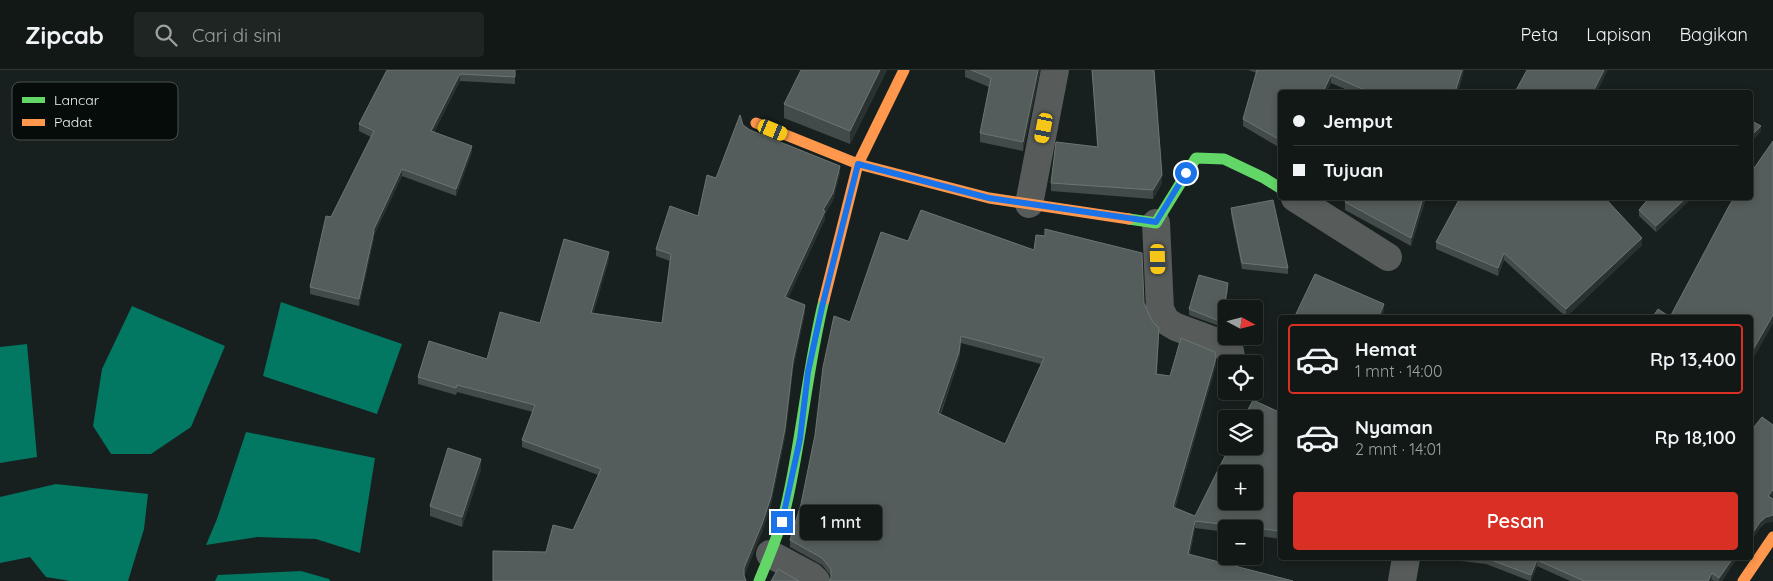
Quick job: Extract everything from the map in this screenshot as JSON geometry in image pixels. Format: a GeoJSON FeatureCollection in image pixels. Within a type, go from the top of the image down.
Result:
{"type":"FeatureCollection","features":[{"type":"Feature","properties":{"kind":"street"},"geometry":{"type":"LineString","coordinates":[[759,581],[777,537],[786,508],[800,439],[808,372],[822,307],[858,164],[904,70]]}},
{"type":"Feature","properties":{"kind":"street"},"geometry":{"type":"LineString","coordinates":[[1029,204],[1055,70]]}},
{"type":"Feature","properties":{"kind":"street"},"geometry":{"type":"LineString","coordinates":[[756,123],[858,164],[989,198],[1156,222]]}},
{"type":"Feature","properties":{"kind":"street"},"geometry":{"type":"LineString","coordinates":[[1231,355],[1230,351],[1222,344],[1176,327],[1166,321],[1160,310],[1156,222],[1196,158],[1224,158],[1278,187]]}},
{"type":"Feature","properties":{"kind":"street"},"geometry":{"type":"LineString","coordinates":[[1298,200],[1388,257]]}},
{"type":"Feature","properties":{"kind":"street"},"geometry":{"type":"LineString","coordinates":[[1743,581],[1773,537]]}},
{"type":"Feature","properties":{"kind":"street"},"geometry":{"type":"LineString","coordinates":[[770,554],[811,576],[816,581]]}},
{"type":"Feature","properties":{"kind":"street"},"geometry":{"type":"LineString","coordinates":[[1402,581],[1406,560]]}},
{"type":"Feature","properties":{"kind":"shaded area"},"geometry":{"type":"Polygon","coordinates":[[[281,302],[402,344],[377,414],[263,376],[281,302]]]}},
{"type":"Feature","properties":{"kind":"shaded area"},"geometry":{"type":"Polygon","coordinates":[[[132,306],[225,346],[191,427],[151,454],[111,454],[93,426],[102,369],[132,306]]]}},
{"type":"Feature","properties":{"kind":"shaded area"},"geometry":{"type":"Polygon","coordinates":[[[27,344],[37,457],[0,463],[0,347],[27,344]]]}},
{"type":"Feature","properties":{"kind":"shaded area"},"geometry":{"type":"Polygon","coordinates":[[[246,432],[375,458],[360,553],[316,539],[257,537],[206,545],[217,519],[246,432]]]}},
{"type":"Feature","properties":{"kind":"shaded area"},"geometry":{"type":"Polygon","coordinates":[[[56,484],[148,494],[144,529],[128,581],[70,581],[46,577],[30,557],[0,563],[0,497],[56,484]]]}},
{"type":"Feature","properties":{"kind":"shaded area"},"geometry":{"type":"Polygon","coordinates":[[[301,571],[329,579],[330,581],[215,581],[218,575],[301,571]]]}},
{"type":"Feature","properties":{"kind":"building"},"geometry":{"type":"Polygon","coordinates":[[[387,70],[515,70],[515,77],[460,74],[431,131],[472,146],[456,189],[402,169],[373,231],[359,299],[310,287],[326,216],[331,217],[374,131],[359,124],[387,70]]]}},
{"type":"Feature","properties":{"kind":"building"},"geometry":{"type":"Polygon","coordinates":[[[801,70],[880,70],[850,131],[784,104],[801,70]]]}},
{"type":"Feature","properties":{"kind":"building"},"geometry":{"type":"Polygon","coordinates":[[[971,70],[1038,70],[1023,142],[980,133],[991,78],[971,70]]]}},
{"type":"Feature","properties":{"kind":"building"},"geometry":{"type":"Polygon","coordinates":[[[1092,70],[1154,70],[1162,175],[1153,190],[1051,183],[1056,142],[1098,147],[1092,70]]]}},
{"type":"Feature","properties":{"kind":"building"},"geometry":{"type":"Polygon","coordinates":[[[1257,70],[1462,70],[1456,90],[1365,90],[1331,75],[1324,90],[1278,90],[1278,139],[1243,119],[1257,70]]]}},
{"type":"Feature","properties":{"kind":"building"},"geometry":{"type":"Polygon","coordinates":[[[1527,70],[1604,70],[1594,90],[1516,90],[1527,70]]]}},
{"type":"Feature","properties":{"kind":"building"},"geometry":{"type":"Polygon","coordinates":[[[740,115],[743,125],[750,130],[840,166],[833,193],[823,210],[825,211],[785,297],[805,305],[793,361],[785,429],[771,497],[744,568],[746,581],[493,581],[493,551],[546,552],[553,525],[573,530],[601,469],[522,440],[535,405],[457,385],[456,388],[418,377],[429,341],[487,359],[500,312],[540,323],[564,239],[609,252],[591,313],[662,323],[671,254],[656,249],[670,206],[698,216],[707,175],[716,178],[740,115]]]}},
{"type":"Feature","properties":{"kind":"building"},"geometry":{"type":"Polygon","coordinates":[[[1753,122],[1761,126],[1753,134],[1753,122]]]}},
{"type":"Feature","properties":{"kind":"building"},"geometry":{"type":"Polygon","coordinates":[[[1773,141],[1773,315],[1753,350],[1753,315],[1671,315],[1733,200],[1753,200],[1753,170],[1773,141]]]}},
{"type":"Feature","properties":{"kind":"building"},"geometry":{"type":"Polygon","coordinates":[[[1273,200],[1288,268],[1242,263],[1231,208],[1273,200]]]}},
{"type":"Feature","properties":{"kind":"building"},"geometry":{"type":"Polygon","coordinates":[[[1346,200],[1422,200],[1411,238],[1345,202],[1346,200]]]}},
{"type":"Feature","properties":{"kind":"building"},"geometry":{"type":"Polygon","coordinates":[[[1459,200],[1607,200],[1642,238],[1566,309],[1504,253],[1498,268],[1436,242],[1459,200]]]}},
{"type":"Feature","properties":{"kind":"building"},"geometry":{"type":"Polygon","coordinates":[[[1647,200],[1684,200],[1656,226],[1639,210],[1647,200]]]}},
{"type":"Feature","properties":{"kind":"building"},"geometry":{"type":"Polygon","coordinates":[[[921,210],[1034,250],[1036,235],[1045,236],[1045,229],[1142,253],[1144,303],[1152,321],[1159,328],[1156,374],[1170,376],[1181,338],[1215,352],[1216,358],[1173,507],[1195,516],[1218,470],[1218,510],[1263,510],[1263,465],[1220,465],[1226,455],[1263,455],[1263,410],[1248,410],[1253,400],[1278,412],[1278,531],[1263,529],[1263,520],[1218,520],[1218,524],[1195,521],[1188,554],[1218,562],[1218,565],[1231,565],[1293,581],[829,581],[831,569],[822,558],[790,540],[801,504],[815,435],[823,367],[834,316],[850,322],[881,232],[908,241],[921,210]],[[961,336],[959,352],[938,413],[1005,444],[1044,358],[961,336]]]}},
{"type":"Feature","properties":{"kind":"building"},"geometry":{"type":"Polygon","coordinates":[[[1315,274],[1384,304],[1379,315],[1295,315],[1315,274]]]}},
{"type":"Feature","properties":{"kind":"building"},"geometry":{"type":"Polygon","coordinates":[[[1199,275],[1228,283],[1225,300],[1218,300],[1218,320],[1189,309],[1199,275]]]}},
{"type":"Feature","properties":{"kind":"building"},"geometry":{"type":"Polygon","coordinates":[[[1658,309],[1667,315],[1654,315],[1658,309]]]}},
{"type":"Feature","properties":{"kind":"building"},"geometry":{"type":"Polygon","coordinates":[[[1762,417],[1773,425],[1773,490],[1768,496],[1773,499],[1773,515],[1766,517],[1760,522],[1753,532],[1753,428],[1762,417]]]}},
{"type":"Feature","properties":{"kind":"building"},"geometry":{"type":"Polygon","coordinates":[[[448,448],[481,459],[462,517],[430,506],[448,448]]]}},
{"type":"Feature","properties":{"kind":"building"},"geometry":{"type":"Polygon","coordinates":[[[1491,560],[1537,560],[1531,575],[1491,560]]]}},
{"type":"Feature","properties":{"kind":"building"},"geometry":{"type":"Polygon","coordinates":[[[1537,560],[1732,560],[1719,578],[1712,573],[1708,581],[1584,581],[1537,560]]]}},
{"type":"Feature","properties":{"kind":"building"},"geometry":{"type":"Polygon","coordinates":[[[778,569],[799,581],[771,581],[778,569]]]}},
{"type":"Feature","properties":{"kind":"traffic: fast"},"geometry":{"type":"LineString","coordinates":[[1129,219],[1156,223],[1196,158],[1224,159],[1278,187]]}},
{"type":"Feature","properties":{"kind":"traffic: fast"},"geometry":{"type":"LineString","coordinates":[[759,581],[784,516],[824,300]]}},
{"type":"Feature","properties":{"kind":"traffic: slow"},"geometry":{"type":"LineString","coordinates":[[904,70],[858,164],[989,198],[1129,219]]}},
{"type":"Feature","properties":{"kind":"traffic: slow"},"geometry":{"type":"LineString","coordinates":[[756,123],[858,164],[824,300]]}},
{"type":"Feature","properties":{"kind":"traffic: slow"},"geometry":{"type":"LineString","coordinates":[[1743,581],[1773,537]]}},
{"type":"Feature","properties":{"kind":"route"},"geometry":{"type":"LineString","coordinates":[[782,522],[800,439],[808,372],[822,307],[858,164],[989,198],[1156,222],[1186,173]]}}]}
